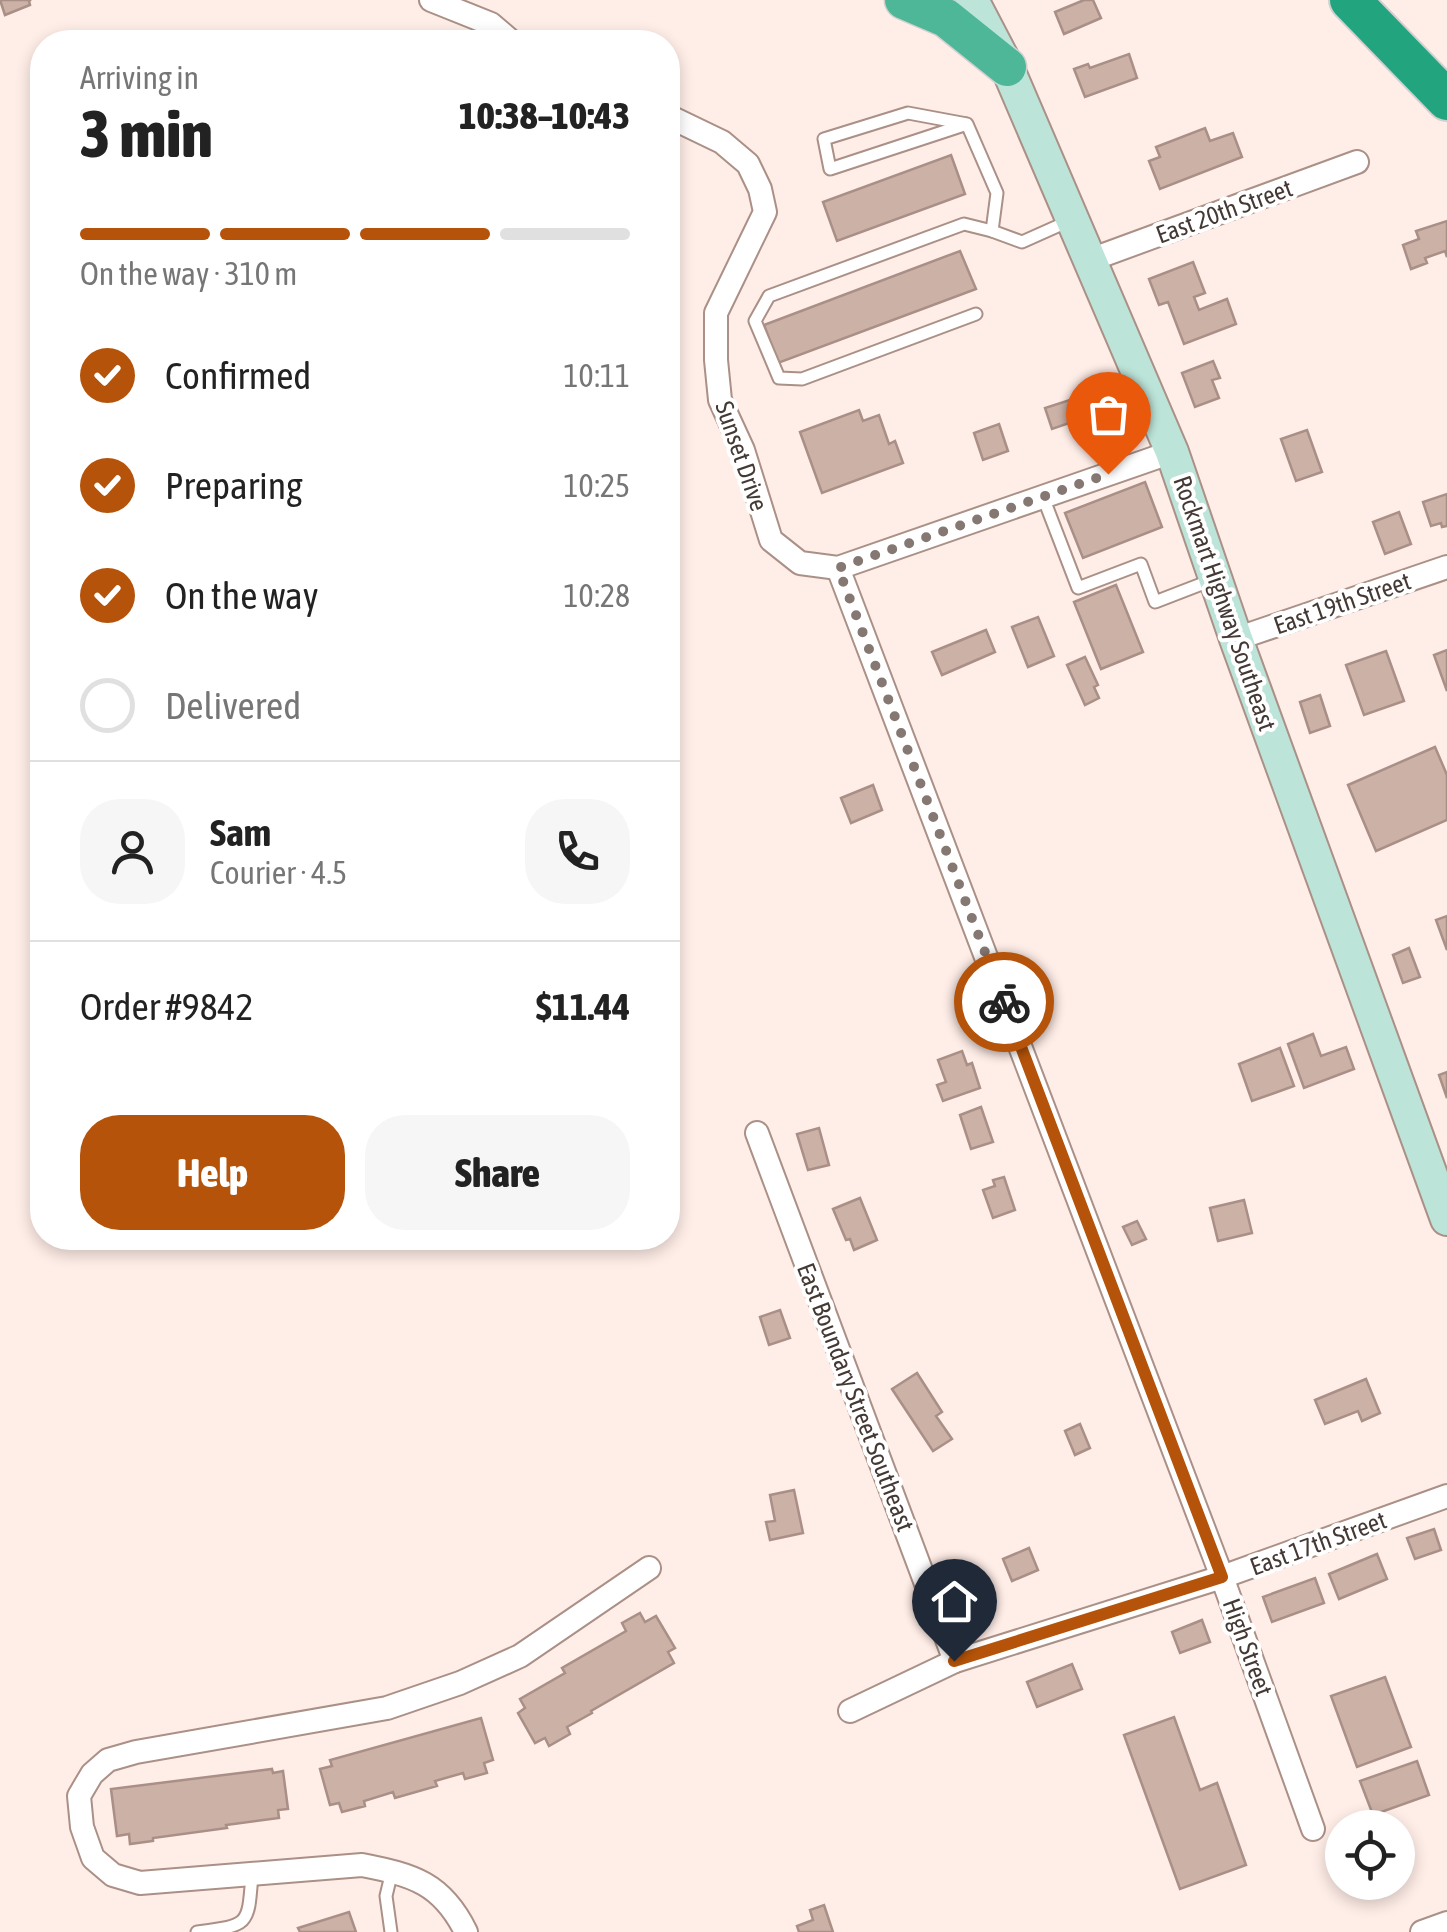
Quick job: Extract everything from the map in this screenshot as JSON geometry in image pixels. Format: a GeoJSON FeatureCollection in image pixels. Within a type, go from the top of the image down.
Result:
{"type":"FeatureCollection","features":[{"type":"Feature","properties":{"kind":"highway"},"geometry":{"type":"LineString","coordinates":[[904,0],[946,18],[1007,68]]}},
{"type":"Feature","properties":{"kind":"highway"},"geometry":{"type":"LineString","coordinates":[[1350,0],[1447,100]]}},
{"type":"Feature","properties":{"kind":"highway"},"geometry":{"type":"LineString","coordinates":[[1378,0],[1447,77]]}},
{"type":"Feature","properties":{"kind":"main road","name":"Rockmart Highway Southeast"},"geometry":{"type":"LineString","coordinates":[[972,0],[1007,68],[1172,452],[1447,1219]]}},
{"type":"Feature","properties":{"kind":"street"},"geometry":{"type":"LineString","coordinates":[[431,0],[498,30]]}},
{"type":"Feature","properties":{"kind":"street","name":"Sunset Drive"},"geometry":{"type":"LineString","coordinates":[[680,122],[722,142],[748,164],[765,212],[716,313],[720,400],[743,450],[771,540],[800,563],[838,568]]}},
{"type":"Feature","properties":{"kind":"street","name":"East 20th Street"},"geometry":{"type":"LineString","coordinates":[[1090,260],[1357,162]]}},
{"type":"Feature","properties":{"kind":"street"},"geometry":{"type":"LineString","coordinates":[[838,568],[1172,452]]}},
{"type":"Feature","properties":{"kind":"street","name":"East 19th Street"},"geometry":{"type":"LineString","coordinates":[[1236,639],[1447,567]]}},
{"type":"Feature","properties":{"kind":"street","name":"High Street"},"geometry":{"type":"LineString","coordinates":[[838,568],[1314,1829]]}},
{"type":"Feature","properties":{"kind":"street","name":"East Boundary Street Southeast"},"geometry":{"type":"LineString","coordinates":[[757,1133],[954,1661]]}},
{"type":"Feature","properties":{"kind":"street","name":"East 17th Street"},"geometry":{"type":"LineString","coordinates":[[850,1711],[954,1661],[1222,1577],[1447,1496]]}},
{"type":"Feature","properties":{"kind":"street"},"geometry":{"type":"LineString","coordinates":[[466,1932],[456,1911],[432,1887],[392,1871],[362,1865],[140,1883],[114,1876],[93,1858],[82,1827],[80,1796],[92,1774],[108,1760],[387,1708],[460,1683],[520,1656],[649,1568]]}},
{"type":"Feature","properties":{"kind":"street"},"geometry":{"type":"LineString","coordinates":[[1422,1932],[1447,1922]]}},
{"type":"Feature","properties":{"kind":"lane"},"geometry":{"type":"LineString","coordinates":[[908,112],[968,124],[916,141],[830,169],[824,138],[908,112]]}},
{"type":"Feature","properties":{"kind":"lane"},"geometry":{"type":"LineString","coordinates":[[968,124],[998,193],[992,231]]}},
{"type":"Feature","properties":{"kind":"lane"},"geometry":{"type":"LineString","coordinates":[[976,314],[802,379],[779,378],[755,321],[770,296],[964,224],[1022,242],[1073,219]]}},
{"type":"Feature","properties":{"kind":"lane"},"geometry":{"type":"LineString","coordinates":[[1043,497],[1078,588],[1141,564],[1156,602],[1216,579]]}},
{"type":"Feature","properties":{"kind":"lane"},"geometry":{"type":"LineString","coordinates":[[391,1932],[386,1909],[392,1871]]}},
{"type":"Feature","properties":{"kind":"lane"},"geometry":{"type":"LineString","coordinates":[[197,1932],[242,1922],[249,1911],[252,1874]]}},
{"type":"Feature","properties":{"kind":"building"},"geometry":{"type":"Polygon","coordinates":[[[0,0],[31,0],[30,5],[5,15],[0,0]]]}},
{"type":"Feature","properties":{"kind":"building"},"geometry":{"type":"Polygon","coordinates":[[[1093,0],[1101,18],[1064,34],[1055,12],[1093,0]]]}},
{"type":"Feature","properties":{"kind":"building"},"geometry":{"type":"Polygon","coordinates":[[[1129,54],[1137,78],[1085,97],[1074,69],[1088,64],[1090,68],[1129,54]]]}},
{"type":"Feature","properties":{"kind":"building"},"geometry":{"type":"Polygon","coordinates":[[[1205,128],[1210,141],[1233,133],[1242,157],[1160,189],[1149,161],[1160,157],[1156,147],[1205,128]]]}},
{"type":"Feature","properties":{"kind":"building"},"geometry":{"type":"Polygon","coordinates":[[[951,155],[965,194],[837,241],[823,202],[951,155]]]}},
{"type":"Feature","properties":{"kind":"building"},"geometry":{"type":"Polygon","coordinates":[[[1447,221],[1447,257],[1445,251],[1425,258],[1427,263],[1411,269],[1403,245],[1419,239],[1416,231],[1447,221]]]}},
{"type":"Feature","properties":{"kind":"building"},"geometry":{"type":"Polygon","coordinates":[[[960,251],[976,289],[778,363],[764,325],[960,251]]]}},
{"type":"Feature","properties":{"kind":"building"},"geometry":{"type":"Polygon","coordinates":[[[1193,262],[1205,293],[1194,297],[1199,310],[1227,299],[1236,324],[1184,344],[1168,302],[1159,305],[1149,279],[1193,262]]]}},
{"type":"Feature","properties":{"kind":"building"},"geometry":{"type":"Polygon","coordinates":[[[1213,361],[1220,378],[1212,380],[1219,398],[1195,407],[1182,373],[1213,361]]]}},
{"type":"Feature","properties":{"kind":"building"},"geometry":{"type":"Polygon","coordinates":[[[1085,395],[1094,422],[1071,429],[1069,423],[1052,429],[1045,408],[1085,395]]]}},
{"type":"Feature","properties":{"kind":"building"},"geometry":{"type":"Polygon","coordinates":[[[859,410],[863,421],[879,415],[889,444],[895,441],[903,463],[822,493],[800,432],[859,410]]]}},
{"type":"Feature","properties":{"kind":"building"},"geometry":{"type":"Polygon","coordinates":[[[999,424],[1008,451],[983,460],[974,433],[999,424]]]}},
{"type":"Feature","properties":{"kind":"building"},"geometry":{"type":"Polygon","coordinates":[[[1307,430],[1322,472],[1296,481],[1281,439],[1307,430]]]}},
{"type":"Feature","properties":{"kind":"building"},"geometry":{"type":"Polygon","coordinates":[[[1145,482],[1162,527],[1083,558],[1065,513],[1145,482]]]}},
{"type":"Feature","properties":{"kind":"building"},"geometry":{"type":"Polygon","coordinates":[[[1447,494],[1447,526],[1431,526],[1423,502],[1447,494]]]}},
{"type":"Feature","properties":{"kind":"building"},"geometry":{"type":"Polygon","coordinates":[[[1399,512],[1411,544],[1385,554],[1373,522],[1399,512]]]}},
{"type":"Feature","properties":{"kind":"building"},"geometry":{"type":"Polygon","coordinates":[[[1116,585],[1143,652],[1101,669],[1074,602],[1116,585]]]}},
{"type":"Feature","properties":{"kind":"building"},"geometry":{"type":"Polygon","coordinates":[[[1038,617],[1054,656],[1028,667],[1012,627],[1038,617]]]}},
{"type":"Feature","properties":{"kind":"building"},"geometry":{"type":"Polygon","coordinates":[[[986,630],[995,652],[942,675],[932,652],[986,630]]]}},
{"type":"Feature","properties":{"kind":"building"},"geometry":{"type":"Polygon","coordinates":[[[1447,650],[1447,691],[1434,655],[1447,650]]]}},
{"type":"Feature","properties":{"kind":"building"},"geometry":{"type":"Polygon","coordinates":[[[1386,651],[1404,701],[1364,715],[1346,665],[1386,651]]]}},
{"type":"Feature","properties":{"kind":"building"},"geometry":{"type":"Polygon","coordinates":[[[1085,657],[1098,685],[1094,687],[1099,698],[1085,705],[1067,665],[1085,657]]]}},
{"type":"Feature","properties":{"kind":"building"},"geometry":{"type":"Polygon","coordinates":[[[1320,695],[1330,726],[1310,733],[1300,702],[1320,695]]]}},
{"type":"Feature","properties":{"kind":"building"},"geometry":{"type":"Polygon","coordinates":[[[1435,747],[1447,775],[1447,820],[1376,851],[1348,785],[1435,747]]]}},
{"type":"Feature","properties":{"kind":"building"},"geometry":{"type":"Polygon","coordinates":[[[873,785],[882,810],[851,823],[841,798],[873,785]]]}},
{"type":"Feature","properties":{"kind":"building"},"geometry":{"type":"Polygon","coordinates":[[[1447,916],[1447,950],[1436,920],[1447,916]]]}},
{"type":"Feature","properties":{"kind":"building"},"geometry":{"type":"Polygon","coordinates":[[[1409,948],[1420,977],[1403,983],[1393,955],[1409,948]]]}},
{"type":"Feature","properties":{"kind":"building"},"geometry":{"type":"Polygon","coordinates":[[[1313,1034],[1321,1056],[1346,1047],[1354,1069],[1304,1088],[1288,1044],[1313,1034]]]}},
{"type":"Feature","properties":{"kind":"building"},"geometry":{"type":"Polygon","coordinates":[[[1280,1048],[1294,1086],[1252,1101],[1239,1064],[1280,1048]]]}},
{"type":"Feature","properties":{"kind":"building"},"geometry":{"type":"Polygon","coordinates":[[[962,1051],[967,1065],[972,1063],[980,1088],[943,1101],[937,1085],[946,1082],[938,1060],[962,1051]]]}},
{"type":"Feature","properties":{"kind":"building"},"geometry":{"type":"Polygon","coordinates":[[[1447,1072],[1447,1098],[1439,1075],[1447,1072]]]}},
{"type":"Feature","properties":{"kind":"building"},"geometry":{"type":"Polygon","coordinates":[[[981,1107],[993,1142],[971,1149],[960,1115],[981,1107]]]}},
{"type":"Feature","properties":{"kind":"building"},"geometry":{"type":"Polygon","coordinates":[[[819,1128],[829,1165],[808,1170],[797,1134],[819,1128]]]}},
{"type":"Feature","properties":{"kind":"building"},"geometry":{"type":"Polygon","coordinates":[[[1004,1177],[1015,1210],[993,1218],[983,1190],[995,1186],[993,1180],[1004,1177]]]}},
{"type":"Feature","properties":{"kind":"building"},"geometry":{"type":"Polygon","coordinates":[[[860,1198],[877,1240],[854,1250],[833,1209],[860,1198]]]}},
{"type":"Feature","properties":{"kind":"building"},"geometry":{"type":"Polygon","coordinates":[[[1244,1200],[1252,1233],[1218,1241],[1210,1208],[1244,1200]]]}},
{"type":"Feature","properties":{"kind":"building"},"geometry":{"type":"Polygon","coordinates":[[[1137,1221],[1146,1239],[1132,1245],[1123,1227],[1137,1221]]]}},
{"type":"Feature","properties":{"kind":"building"},"geometry":{"type":"Polygon","coordinates":[[[780,1310],[790,1338],[769,1345],[760,1317],[780,1310]]]}},
{"type":"Feature","properties":{"kind":"building"},"geometry":{"type":"Polygon","coordinates":[[[917,1373],[942,1412],[936,1416],[952,1439],[933,1451],[892,1389],[917,1373]]]}},
{"type":"Feature","properties":{"kind":"building"},"geometry":{"type":"Polygon","coordinates":[[[1366,1379],[1380,1413],[1362,1421],[1358,1411],[1325,1424],[1315,1400],[1366,1379]]]}},
{"type":"Feature","properties":{"kind":"building"},"geometry":{"type":"Polygon","coordinates":[[[1080,1424],[1090,1448],[1075,1455],[1065,1431],[1080,1424]]]}},
{"type":"Feature","properties":{"kind":"building"},"geometry":{"type":"Polygon","coordinates":[[[794,1490],[803,1533],[770,1540],[766,1522],[775,1521],[770,1495],[794,1490]]]}},
{"type":"Feature","properties":{"kind":"building"},"geometry":{"type":"Polygon","coordinates":[[[1434,1529],[1441,1550],[1415,1559],[1407,1538],[1434,1529]]]}},
{"type":"Feature","properties":{"kind":"building"},"geometry":{"type":"Polygon","coordinates":[[[1029,1548],[1038,1570],[1012,1581],[1003,1559],[1029,1548]]]}},
{"type":"Feature","properties":{"kind":"building"},"geometry":{"type":"Polygon","coordinates":[[[1377,1554],[1387,1579],[1339,1599],[1329,1574],[1377,1554]]]}},
{"type":"Feature","properties":{"kind":"building"},"geometry":{"type":"Polygon","coordinates":[[[953,1575],[961,1594],[950,1599],[942,1580],[953,1575]]]}},
{"type":"Feature","properties":{"kind":"building"},"geometry":{"type":"Polygon","coordinates":[[[1315,1578],[1324,1603],[1272,1622],[1263,1597],[1315,1578]]]}},
{"type":"Feature","properties":{"kind":"building"},"geometry":{"type":"Polygon","coordinates":[[[640,1613],[645,1622],[656,1616],[675,1648],[668,1652],[674,1663],[567,1727],[570,1734],[549,1746],[545,1738],[535,1743],[518,1713],[525,1708],[520,1699],[565,1673],[562,1668],[626,1631],[622,1623],[640,1613]]]}},
{"type":"Feature","properties":{"kind":"building"},"geometry":{"type":"Polygon","coordinates":[[[1202,1620],[1210,1642],[1180,1653],[1172,1632],[1202,1620]]]}},
{"type":"Feature","properties":{"kind":"building"},"geometry":{"type":"Polygon","coordinates":[[[1072,1664],[1082,1689],[1037,1707],[1027,1682],[1072,1664]]]}},
{"type":"Feature","properties":{"kind":"building"},"geometry":{"type":"Polygon","coordinates":[[[1385,1677],[1411,1747],[1357,1767],[1331,1696],[1385,1677]]]}},
{"type":"Feature","properties":{"kind":"building"},"geometry":{"type":"Polygon","coordinates":[[[1174,1717],[1200,1790],[1217,1783],[1246,1865],[1180,1889],[1124,1735],[1174,1717]]]}},
{"type":"Feature","properties":{"kind":"building"},"geometry":{"type":"Polygon","coordinates":[[[481,1718],[493,1760],[484,1763],[487,1773],[465,1779],[463,1773],[435,1781],[437,1786],[395,1798],[393,1792],[342,1812],[339,1803],[330,1805],[320,1769],[332,1766],[330,1760],[481,1718]]]}},
{"type":"Feature","properties":{"kind":"building"},"geometry":{"type":"Polygon","coordinates":[[[1417,1761],[1429,1795],[1387,1810],[1371,1810],[1360,1781],[1417,1761]]]}},
{"type":"Feature","properties":{"kind":"building"},"geometry":{"type":"Polygon","coordinates":[[[272,1769],[273,1773],[283,1771],[288,1809],[278,1810],[279,1818],[130,1844],[129,1834],[117,1836],[111,1789],[272,1769]]]}},
{"type":"Feature","properties":{"kind":"building"},"geometry":{"type":"Polygon","coordinates":[[[824,1905],[833,1932],[799,1932],[797,1926],[813,1920],[810,1910],[824,1905]]]}},
{"type":"Feature","properties":{"kind":"building"},"geometry":{"type":"Polygon","coordinates":[[[349,1912],[356,1932],[300,1932],[298,1928],[349,1912]]]}},
{"type":"Feature","properties":{"kind":"way so far"},"geometry":{"type":"LineString","coordinates":[[1004,1002],[838,568],[1108,474]]}},
{"type":"Feature","properties":{"kind":"route"},"geometry":{"type":"LineString","coordinates":[[954,1661],[1222,1577],[1004,1002]]}}]}
